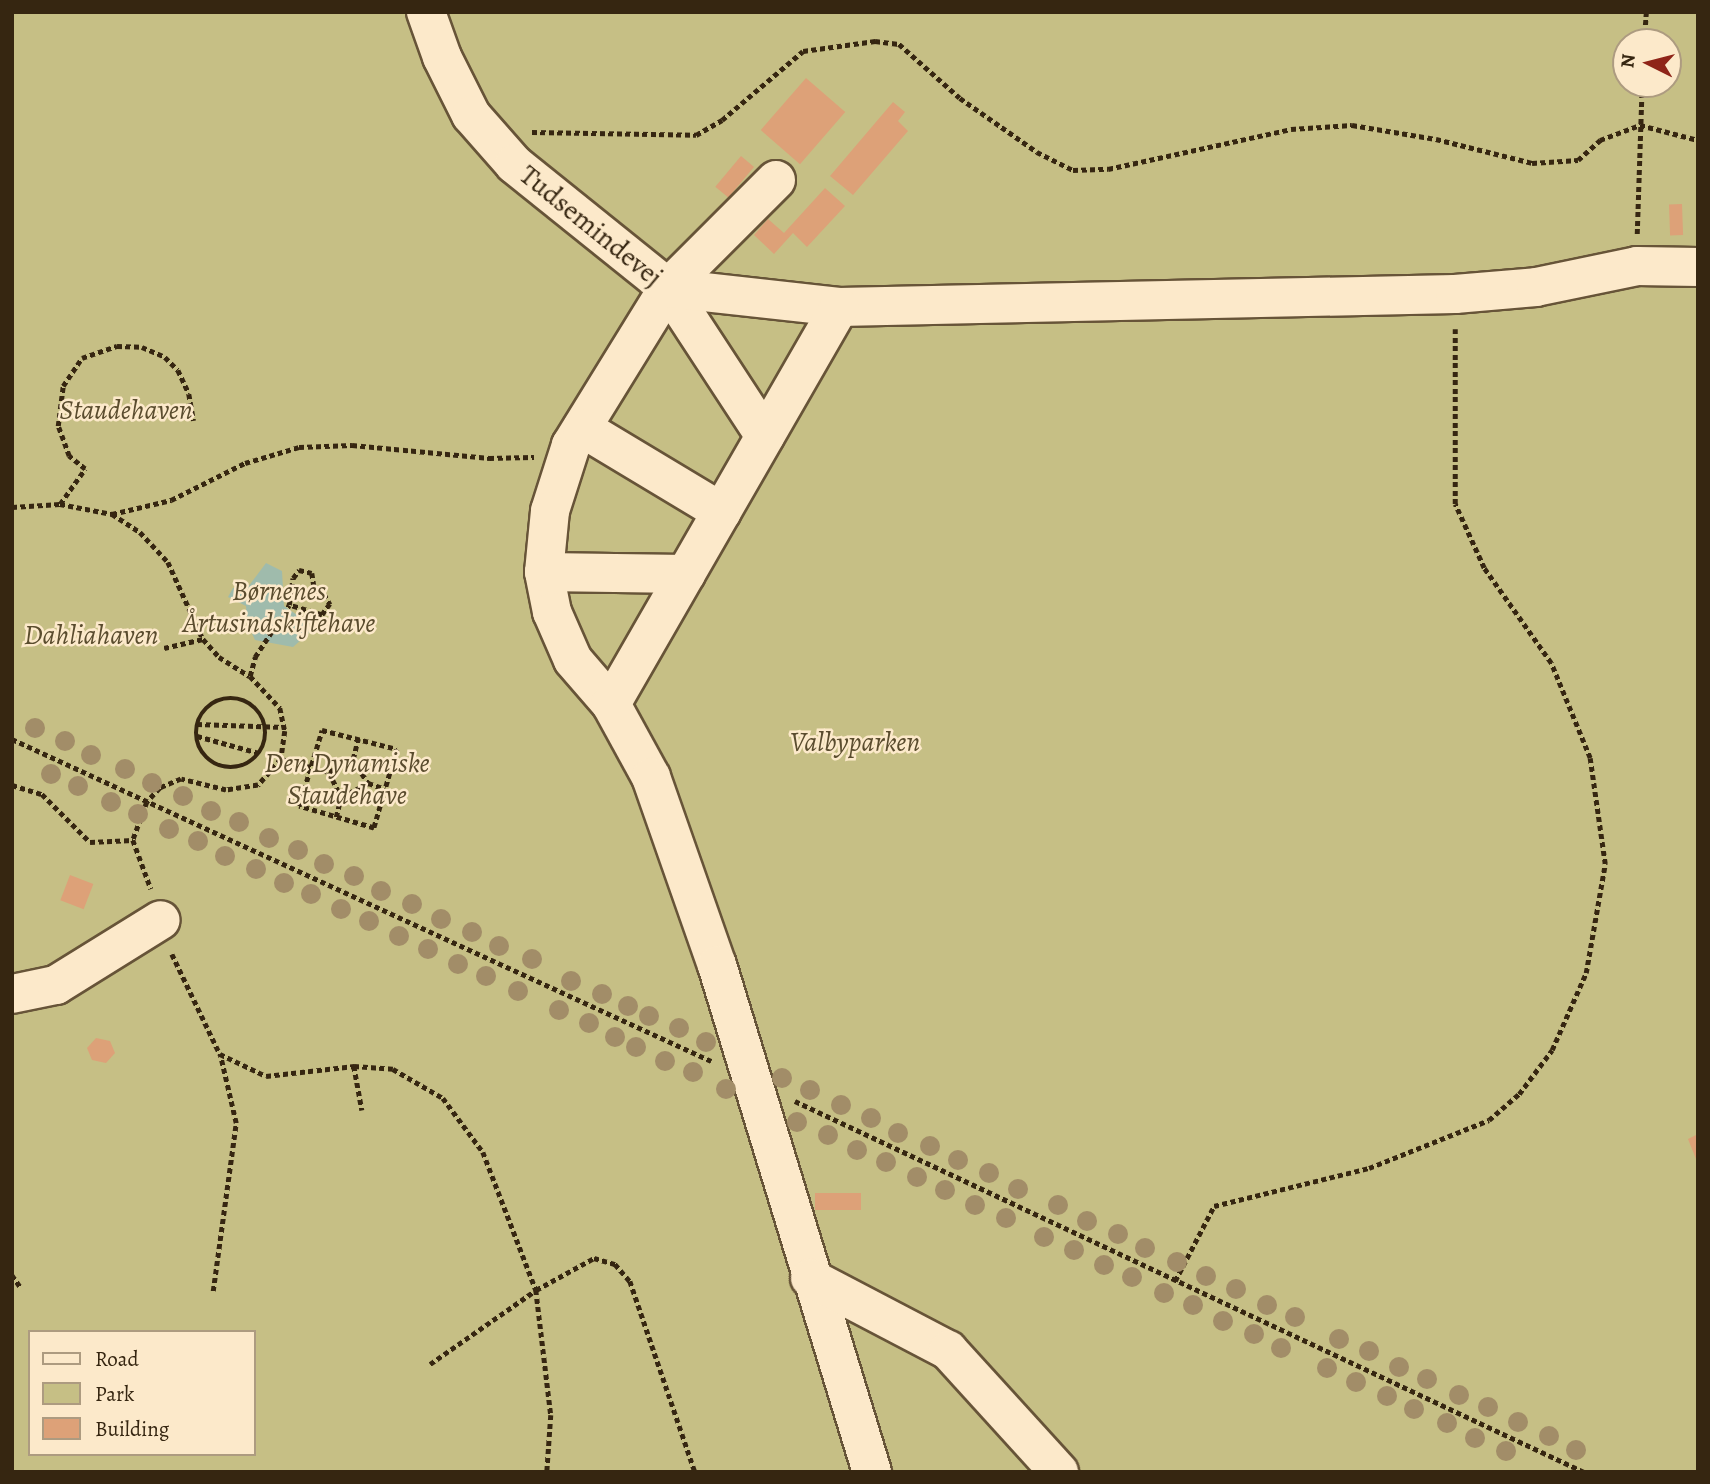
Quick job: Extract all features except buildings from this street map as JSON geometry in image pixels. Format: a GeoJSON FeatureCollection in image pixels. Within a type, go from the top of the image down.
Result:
{"type":"FeatureCollection","features":[{"type":"Feature","properties":{"kind":"lane","name":"Tudsemindevej"},"geometry":{"type":"LineString","coordinates":[[426,12],[442,57],[471,114],[514,164],[668,288],[765,436]]}},
{"type":"Feature","properties":{"kind":"lane"},"geometry":{"type":"LineString","coordinates":[[776,180],[668,288],[576,436],[550,511],[544,572],[552,612],[573,660],[611,704],[651,777],[717,965],[810,1278],[872,1472]]}},
{"type":"Feature","properties":{"kind":"lane"},"geometry":{"type":"LineString","coordinates":[[668,288],[839,307],[1455,294],[1536,287],[1637,266],[1698,267]]}},
{"type":"Feature","properties":{"kind":"lane"},"geometry":{"type":"LineString","coordinates":[[611,704],[839,307]]}},
{"type":"Feature","properties":{"kind":"lane"},"geometry":{"type":"LineString","coordinates":[[576,436],[722,512]]}},
{"type":"Feature","properties":{"kind":"lane"},"geometry":{"type":"LineString","coordinates":[[544,572],[686,574]]}},
{"type":"Feature","properties":{"kind":"lane"},"geometry":{"type":"LineString","coordinates":[[12,994],[56,985],[162,920]]}},
{"type":"Feature","properties":{"kind":"lane"},"geometry":{"type":"LineString","coordinates":[[810,1278],[947,1350],[1059,1472]]}},
{"type":"Feature","properties":{"kind":"path"},"geometry":{"type":"LineString","coordinates":[[531,132],[696,135],[722,120],[803,51],[875,41],[899,44],[960,98],[1037,152],[1073,170],[1108,169],[1290,129],[1352,125],[1532,163],[1578,160],[1600,140],[1640,125],[1698,140]]}},
{"type":"Feature","properties":{"kind":"path"},"geometry":{"type":"LineString","coordinates":[[1637,266],[1641,98]]}},
{"type":"Feature","properties":{"kind":"path"},"geometry":{"type":"LineString","coordinates":[[1175,1281],[1214,1206],[1369,1168],[1489,1120],[1519,1094],[1552,1050],[1586,973],[1605,864],[1590,758],[1551,663],[1484,568],[1455,504],[1455,294]]}},
{"type":"Feature","properties":{"kind":"path"},"geometry":{"type":"LineString","coordinates":[[60,504],[85,469],[65,449],[58,426],[63,386],[82,358],[117,346],[142,347],[165,357],[178,370],[189,394],[194,421]]}},
{"type":"Feature","properties":{"kind":"path"},"geometry":{"type":"LineString","coordinates":[[112,514],[172,500],[245,464],[299,447],[352,445],[489,458],[537,457],[576,436]]}},
{"type":"Feature","properties":{"kind":"path"},"geometry":{"type":"LineString","coordinates":[[12,507],[60,504],[112,514],[140,532],[167,562],[203,639],[219,657],[250,676],[280,708],[285,727],[281,759],[258,785],[226,790],[181,779],[160,788],[148,802],[133,840],[179,975],[220,1055],[236,1123],[213,1291]]}},
{"type":"Feature","properties":{"kind":"path"},"geometry":{"type":"LineString","coordinates":[[250,676],[260,649],[289,605],[293,578],[303,570],[312,573],[315,593],[324,594],[330,604],[322,615],[289,605]]}},
{"type":"Feature","properties":{"kind":"path"},"geometry":{"type":"LineString","coordinates":[[164,648],[203,639]]}},
{"type":"Feature","properties":{"kind":"path"},"geometry":{"type":"LineString","coordinates":[[232,697],[254,706],[266,727],[259,753],[247,764],[224,767],[205,756],[196,735],[197,724],[209,704],[232,697]]}},
{"type":"Feature","properties":{"kind":"path"},"geometry":{"type":"LineString","coordinates":[[197,724],[285,727]]}},
{"type":"Feature","properties":{"kind":"path"},"geometry":{"type":"LineString","coordinates":[[322,730],[358,739],[397,750],[374,828],[299,806],[322,730]]}},
{"type":"Feature","properties":{"kind":"path"},"geometry":{"type":"LineString","coordinates":[[196,735],[259,753]]}},
{"type":"Feature","properties":{"kind":"path"},"geometry":{"type":"LineString","coordinates":[[358,739],[353,759],[368,783],[385,789]]}},
{"type":"Feature","properties":{"kind":"path"},"geometry":{"type":"LineString","coordinates":[[281,759],[328,772],[353,759]]}},
{"type":"Feature","properties":{"kind":"path"},"geometry":{"type":"LineString","coordinates":[[328,772],[341,797],[336,817]]}},
{"type":"Feature","properties":{"kind":"path"},"geometry":{"type":"LineString","coordinates":[[341,797],[368,783]]}},
{"type":"Feature","properties":{"kind":"path"},"geometry":{"type":"LineString","coordinates":[[12,785],[42,794],[90,842],[133,840]]}},
{"type":"Feature","properties":{"kind":"path"},"geometry":{"type":"LineString","coordinates":[[220,1055],[265,1076],[354,1066],[393,1069],[443,1098],[483,1152],[536,1290],[551,1415],[547,1472]]}},
{"type":"Feature","properties":{"kind":"path"},"geometry":{"type":"LineString","coordinates":[[354,1066],[362,1110]]}},
{"type":"Feature","properties":{"kind":"path"},"geometry":{"type":"LineString","coordinates":[[430,1364],[536,1290],[594,1258],[615,1264],[631,1280],[695,1472]]}},
{"type":"Feature","properties":{"kind":"path"},"geometry":{"type":"LineString","coordinates":[[12,1275],[21,1288]]}},
{"type":"Feature","properties":{"kind":"green space","name":"Valbyparken"},"geometry":{"type":"Polygon","coordinates":[[[12,12],[1698,12],[1698,1472],[12,1472],[12,12]]]}},
{"type":"Feature","properties":{"kind":"shaded area"},"geometry":{"type":"Polygon","coordinates":[[[266,563],[282,571],[284,606],[303,619],[309,633],[293,647],[255,640],[247,623],[246,606],[228,597],[233,588],[248,587],[266,563]]]}},
{"type":"Feature","properties":{"kind":"park label","name":"Staudehaven"},"geometry":{"type":"Point","coordinates":[126,410]}},
{"type":"Feature","properties":{"kind":"park label","name":"Børnenes Årtusindskiftehave"},"geometry":{"type":"Point","coordinates":[279,607]}},
{"type":"Feature","properties":{"kind":"park label","name":"Dahliahaven"},"geometry":{"type":"Point","coordinates":[91,635]}},
{"type":"Feature","properties":{"kind":"park label","name":"Den Dynamiske Staudehave"},"geometry":{"type":"Point","coordinates":[347,779]}}]}
